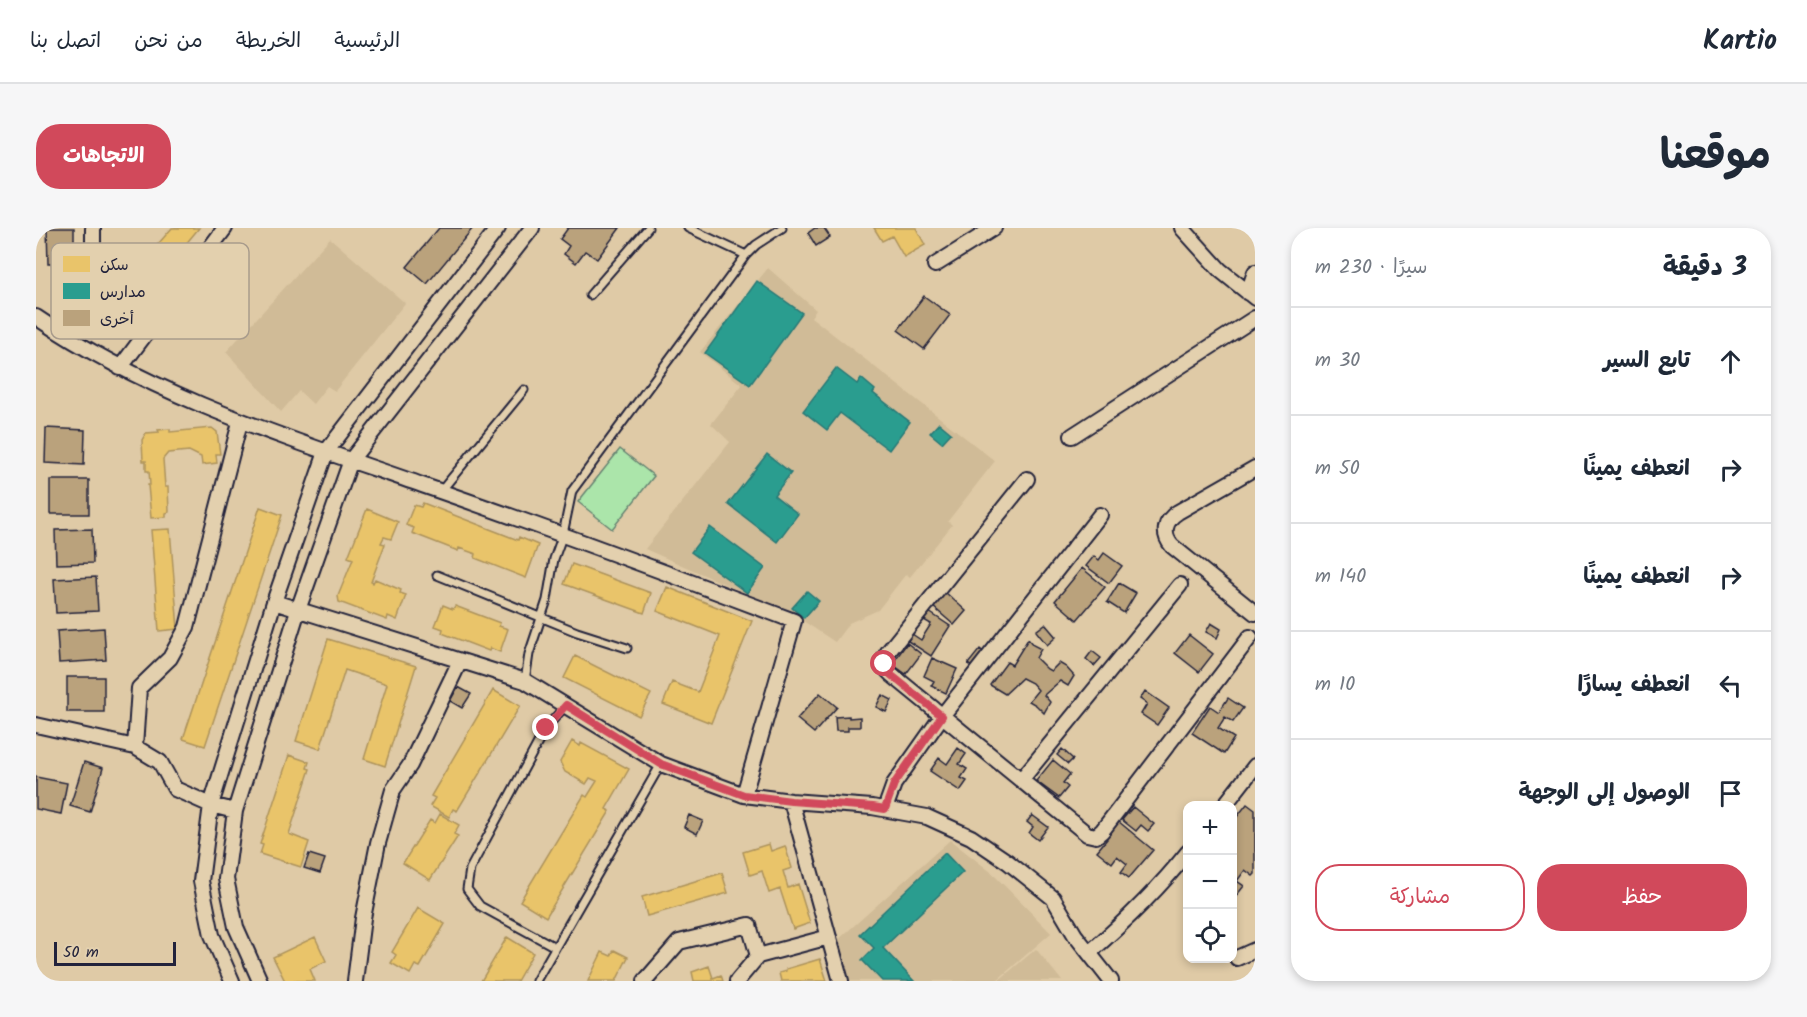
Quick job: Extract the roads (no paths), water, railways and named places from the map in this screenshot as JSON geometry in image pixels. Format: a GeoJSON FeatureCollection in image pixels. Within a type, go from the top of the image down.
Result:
{"type":"FeatureCollection","features":[{"type":"Feature","properties":{"kind":"street"},"geometry":{"type":"LineString","coordinates":[[214,243],[225,228]]}},
{"type":"Feature","properties":{"kind":"street"},"geometry":{"type":"LineString","coordinates":[[232,981],[212,935],[201,881],[211,805],[274,602],[326,452],[498,228]]}},
{"type":"Feature","properties":{"kind":"street"},"geometry":{"type":"LineString","coordinates":[[260,981],[236,927],[226,879],[235,812],[298,610],[351,460],[532,228]]}},
{"type":"Feature","properties":{"kind":"street"},"geometry":{"type":"LineString","coordinates":[[935,265],[994,228]]}},
{"type":"Feature","properties":{"kind":"street"},"geometry":{"type":"LineString","coordinates":[[1182,228],[1205,255],[1252,296]]}},
{"type":"Feature","properties":{"kind":"street"},"geometry":{"type":"LineString","coordinates":[[1252,296],[1255,272]]}},
{"type":"Feature","properties":{"kind":"street"},"geometry":{"type":"LineString","coordinates":[[36,317],[51,326]]}},
{"type":"Feature","properties":{"kind":"street"},"geometry":{"type":"LineString","coordinates":[[1072,436],[1255,318]]}},
{"type":"Feature","properties":{"kind":"street"},"geometry":{"type":"LineString","coordinates":[[72,339],[120,368],[240,422],[563,534],[794,621],[744,795]]}},
{"type":"Feature","properties":{"kind":"street"},"geometry":{"type":"LineString","coordinates":[[120,368],[142,339]]}},
{"type":"Feature","properties":{"kind":"street"},"geometry":{"type":"LineString","coordinates":[[135,747],[139,688],[170,658],[187,627],[240,422]]}},
{"type":"Feature","properties":{"kind":"street"},"geometry":{"type":"LineString","coordinates":[[1255,468],[1172,515],[1165,527],[1167,541],[1172,546],[1255,613]]}},
{"type":"Feature","properties":{"kind":"street"},"geometry":{"type":"LineString","coordinates":[[1027,479],[884,657],[884,664],[886,670],[1087,834],[1091,836],[1099,834],[1250,637]]}},
{"type":"Feature","properties":{"kind":"street"},"geometry":{"type":"LineString","coordinates":[[885,809],[894,784],[942,716],[1100,515]]}},
{"type":"Feature","properties":{"kind":"street"},"geometry":{"type":"LineString","coordinates":[[1021,780],[1180,585]]}},
{"type":"Feature","properties":{"kind":"street"},"geometry":{"type":"LineString","coordinates":[[274,602],[525,681],[661,764],[744,795],[873,807],[927,817],[971,837],[1008,862],[1053,898],[1075,935],[1110,981]]}},
{"type":"Feature","properties":{"kind":"street"},"geometry":{"type":"LineString","coordinates":[[355,981],[363,918],[378,843],[393,790],[410,765],[460,661]]}},
{"type":"Feature","properties":{"kind":"street"},"geometry":{"type":"LineString","coordinates":[[36,725],[135,747],[160,762],[175,789],[211,805],[235,812]]}},
{"type":"Feature","properties":{"kind":"street"},"geometry":{"type":"LineString","coordinates":[[1228,801],[1255,766]]}},
{"type":"Feature","properties":{"kind":"street"},"geometry":{"type":"LineString","coordinates":[[791,801],[841,981]]}},
{"type":"Feature","properties":{"kind":"street"},"geometry":{"type":"LineString","coordinates":[[1089,953],[1150,898],[1186,855]]}},
{"type":"Feature","properties":{"kind":"street"},"geometry":{"type":"LineString","coordinates":[[645,981],[679,942],[749,925],[758,956]]}},
{"type":"Feature","properties":{"kind":"street"},"geometry":{"type":"LineString","coordinates":[[738,981],[758,956],[829,937]]}},
{"type":"Feature","properties":{"kind":"street"},"geometry":{"type":"LineString","coordinates":[[1237,958],[1255,950]]}},
{"type":"Feature","properties":{"kind":"lane"},"geometry":{"type":"LineString","coordinates":[[590,295],[648,228]]}},
{"type":"Feature","properties":{"kind":"lane"},"geometry":{"type":"LineString","coordinates":[[688,228],[746,255]]}},
{"type":"Feature","properties":{"kind":"lane"},"geometry":{"type":"LineString","coordinates":[[525,681],[530,654],[548,600],[554,559],[563,534],[572,491],[746,255],[756,245],[782,228]]}},
{"type":"Feature","properties":{"kind":"lane"},"geometry":{"type":"LineString","coordinates":[[441,491],[524,390]]}},
{"type":"Feature","properties":{"kind":"lane"},"geometry":{"type":"LineString","coordinates":[[437,574],[542,618],[627,648]]}},
{"type":"Feature","properties":{"kind":"lane"},"geometry":{"type":"LineString","coordinates":[[555,947],[480,906],[467,889],[470,869],[540,738],[566,705]]}},
{"type":"Feature","properties":{"kind":"lane"},"geometry":{"type":"LineString","coordinates":[[536,981],[661,764]]}}]}
